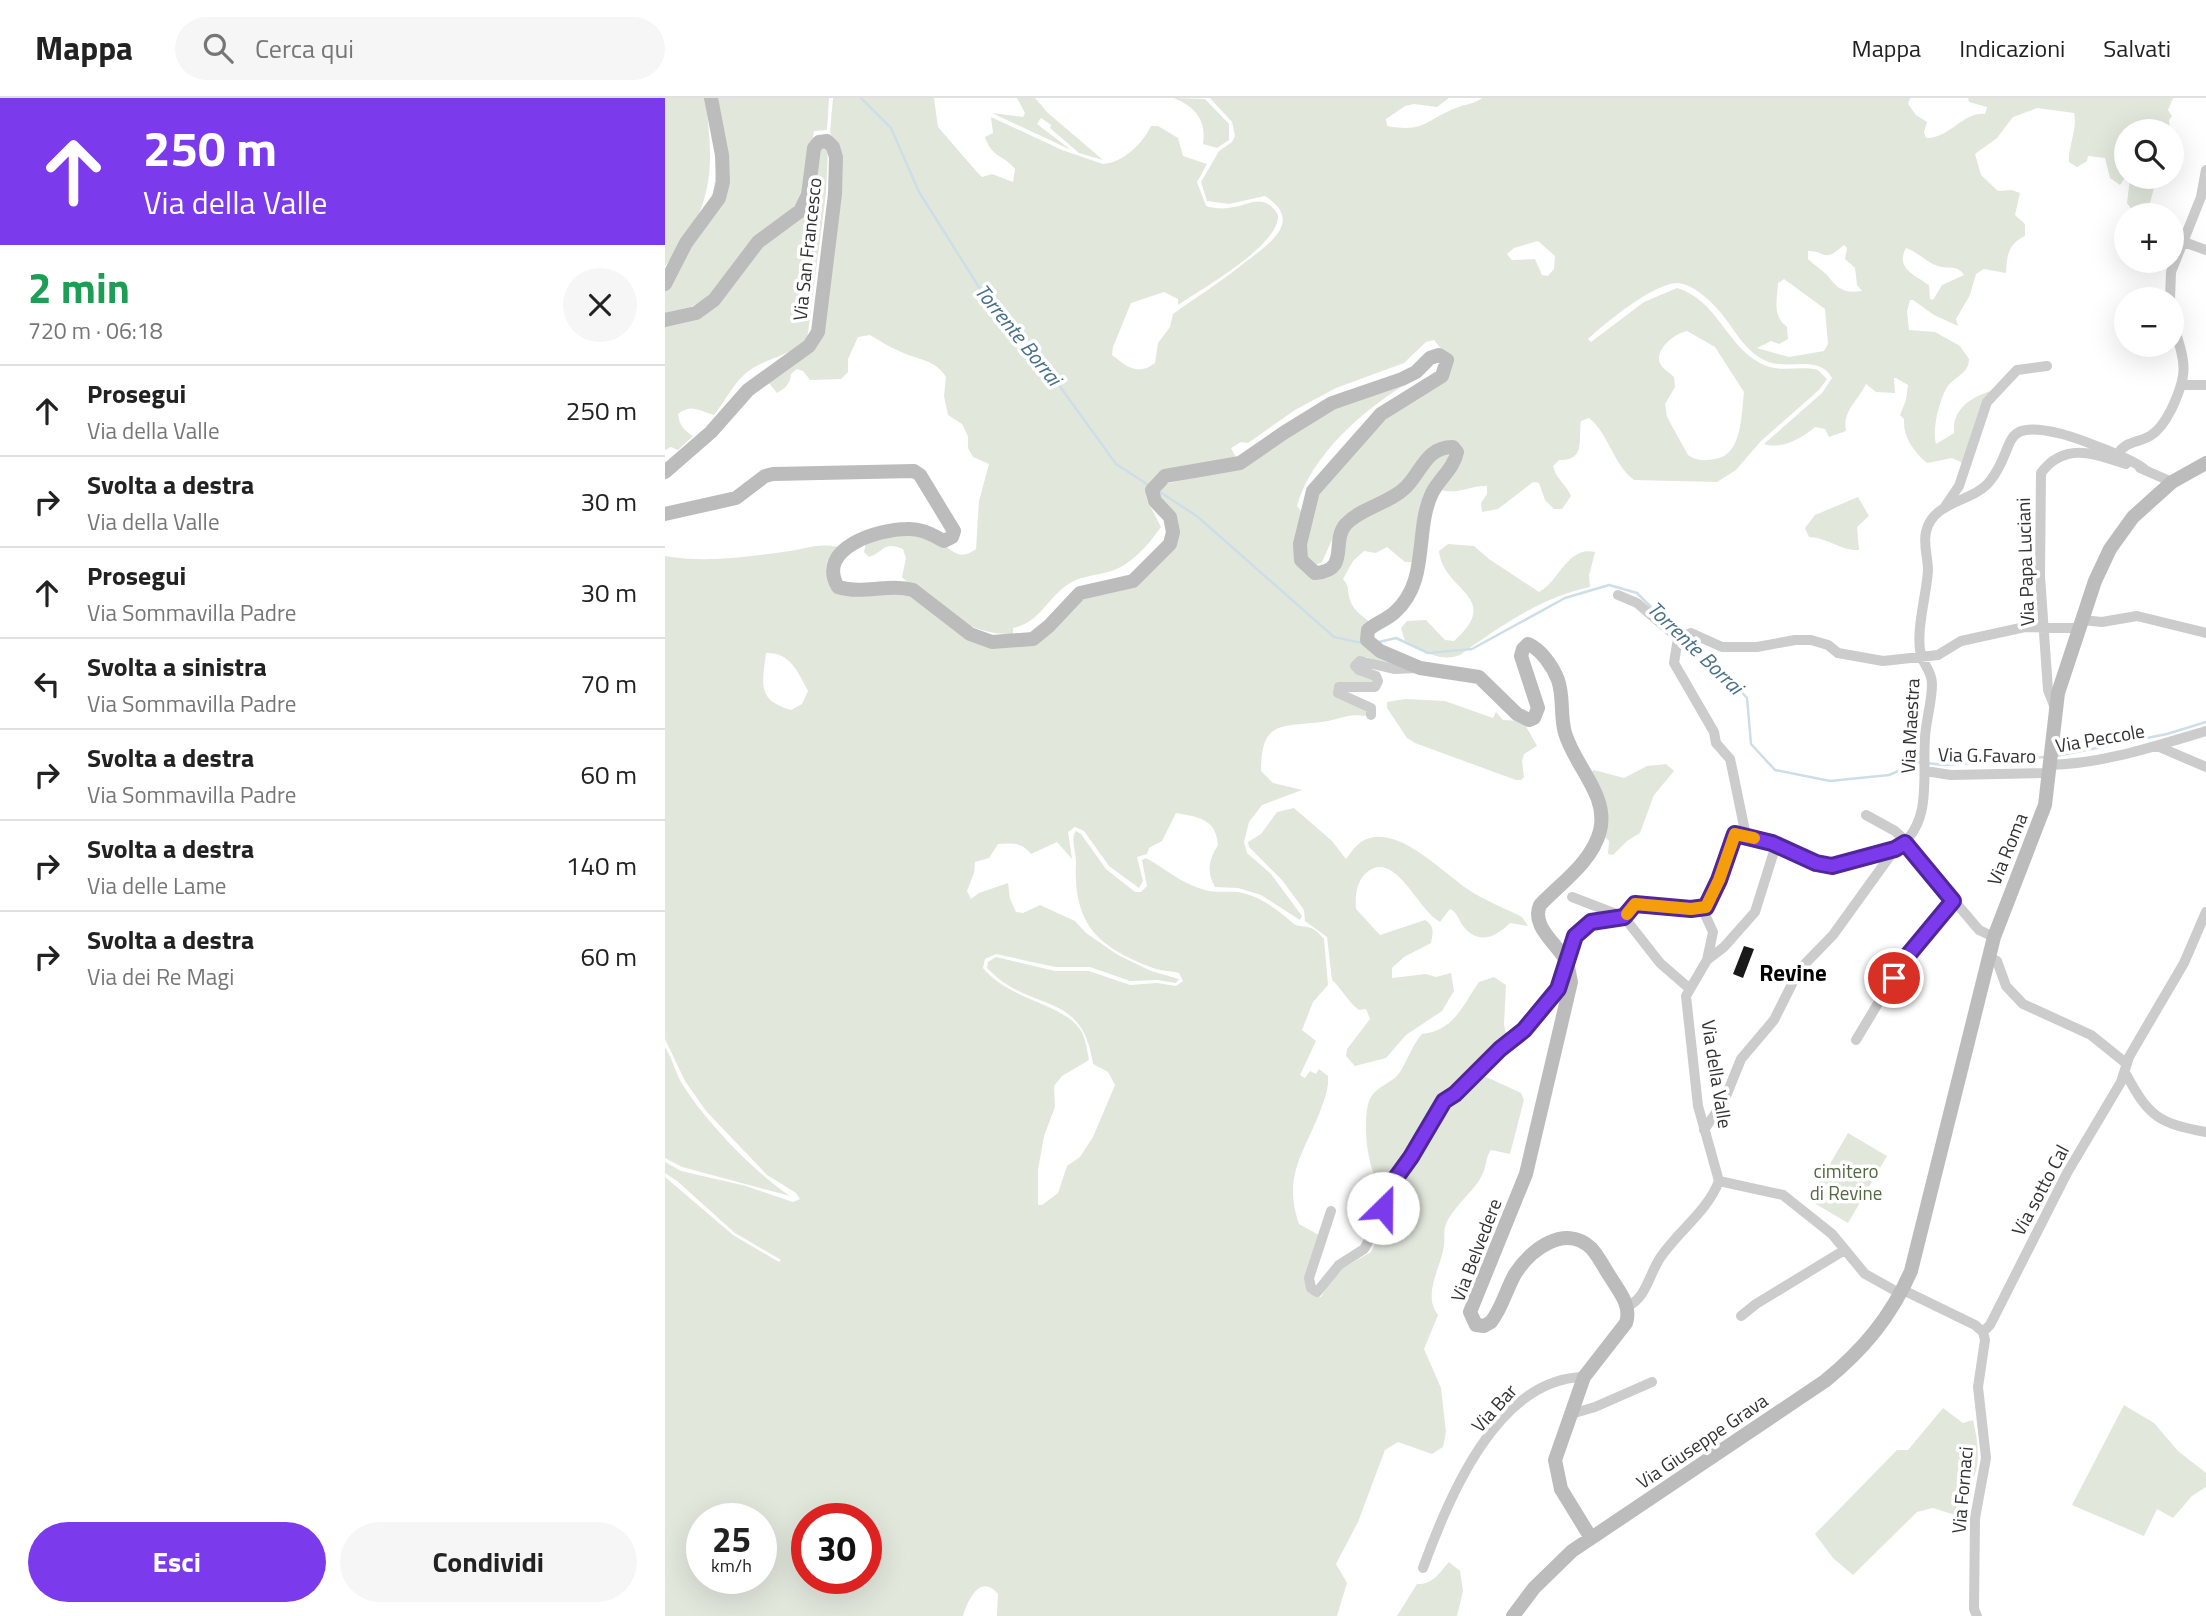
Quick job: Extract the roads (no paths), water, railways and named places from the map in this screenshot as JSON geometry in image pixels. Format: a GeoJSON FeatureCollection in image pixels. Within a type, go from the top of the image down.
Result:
{"type":"FeatureCollection","features":[{"type":"Feature","properties":{"kind":"street"},"geometry":{"type":"LineString","coordinates":[[665,284],[686,243],[719,198],[723,182],[722,155],[711,98]]}},
{"type":"Feature","properties":{"kind":"street","name":"Via San Francesco"},"geometry":{"type":"LineString","coordinates":[[665,320],[696,313],[714,300],[758,242],[800,211],[810,184],[814,148],[819,142],[827,141],[833,146],[836,157],[835,194],[818,332],[810,346],[748,390],[711,432],[665,472]]}},
{"type":"Feature","properties":{"kind":"street"},"geometry":{"type":"LineString","coordinates":[[2184,240],[2201,197],[2206,170]]}},
{"type":"Feature","properties":{"kind":"street"},"geometry":{"type":"LineString","coordinates":[[2184,242],[2206,250]]}},
{"type":"Feature","properties":{"kind":"street"},"geometry":{"type":"LineString","coordinates":[[665,514],[736,498],[765,476],[913,471],[920,475],[954,531],[952,537],[944,541],[924,531],[909,528],[863,539],[835,557],[832,569],[838,587],[849,591],[902,587],[913,590],[970,634],[992,642],[1033,639],[1080,593],[1133,581],[1170,544],[1173,532],[1170,517],[1155,500],[1152,491],[1165,476],[1240,463],[1332,403],[1402,379],[1416,372],[1430,358],[1439,355],[1447,360],[1442,376],[1381,414],[1313,491],[1300,544],[1301,559],[1315,572],[1325,572],[1339,556],[1340,534],[1345,525],[1391,500],[1408,485],[1421,464],[1432,454],[1442,447],[1453,447],[1457,452],[1455,462],[1431,494],[1417,574],[1407,597],[1394,613],[1368,630],[1369,643],[1420,668]]}},
{"type":"Feature","properties":{"kind":"street"},"geometry":{"type":"LineString","coordinates":[[2118,454],[2126,445],[2155,433],[2167,417],[2183,385],[2183,357]]}},
{"type":"Feature","properties":{"kind":"street","name":"Via Maestra"},"geometry":{"type":"LineString","coordinates":[[1905,842],[1919,820],[1924,793],[1925,748],[1932,685],[1930,670],[1922,657],[1921,626],[1927,570],[1926,534],[1959,486],[1987,402],[2017,370],[2047,366]]}},
{"type":"Feature","properties":{"kind":"street"},"geometry":{"type":"LineString","coordinates":[[2183,385],[2206,385]]}},
{"type":"Feature","properties":{"kind":"street"},"geometry":{"type":"LineString","coordinates":[[1946,505],[1973,495],[1989,483],[2009,443],[2025,430],[2038,429],[2064,435],[2118,454],[2144,470]]}},
{"type":"Feature","properties":{"kind":"street","name":"Via Papa Luciani"},"geometry":{"type":"LineString","coordinates":[[2055,709],[2048,690],[2044,626],[2039,538],[2041,473],[2049,462],[2067,452],[2089,454],[2144,470],[2172,482]]}},
{"type":"Feature","properties":{"kind":"street","name":"Via Roma"},"geometry":{"type":"LineString","coordinates":[[1902,1292],[1911,1272],[1934,1187],[1994,937],[2041,822],[2055,709],[2095,581],[2120,533],[2143,507],[2172,482],[2206,463]]}},
{"type":"Feature","properties":{"kind":"street"},"geometry":{"type":"LineString","coordinates":[[1618,595],[1637,603],[1681,637]]}},
{"type":"Feature","properties":{"kind":"street"},"geometry":{"type":"LineString","coordinates":[[1681,637],[1691,633],[1722,647],[1758,647],[1811,640],[1828,645],[1838,653],[1883,661],[1938,655],[1961,642],[2025,626],[2081,624],[2137,617],[2206,633]]}},
{"type":"Feature","properties":{"kind":"street"},"geometry":{"type":"LineString","coordinates":[[1681,637],[1675,663],[1714,732],[1716,743],[1730,759],[1746,836]]}},
{"type":"Feature","properties":{"kind":"street"},"geometry":{"type":"LineString","coordinates":[[1371,715],[1371,708],[1338,693],[1339,687],[1345,685],[1375,687],[1378,681],[1376,676],[1355,666],[1360,661],[1394,669],[1420,668],[1479,677],[1517,714],[1529,720],[1534,718],[1538,708],[1523,668],[1523,649],[1528,644],[1537,647],[1558,680],[1565,733],[1599,801],[1602,813],[1597,841],[1585,861],[1546,898],[1537,912],[1539,924],[1567,963]]}},
{"type":"Feature","properties":{"kind":"street","name":"Via Peccole"},"geometry":{"type":"LineString","coordinates":[[2049,766],[2085,762],[2157,746],[2206,731]]}},
{"type":"Feature","properties":{"kind":"street","name":"Via Peccole"},"geometry":{"type":"LineString","coordinates":[[2157,746],[2206,767]]}},
{"type":"Feature","properties":{"kind":"street","name":"Via G.Favaro"},"geometry":{"type":"LineString","coordinates":[[1925,768],[1951,775],[2049,766]]}},
{"type":"Feature","properties":{"kind":"street"},"geometry":{"type":"LineString","coordinates":[[1866,815],[1895,831],[1979,930],[1994,937]]}},
{"type":"Feature","properties":{"kind":"street"},"geometry":{"type":"LineString","coordinates":[[1331,1211],[1309,1278],[1311,1288],[1317,1292],[1339,1265],[1364,1250],[1379,1223],[1385,1193],[1411,1157],[1444,1101],[1524,1030],[1558,989],[1575,936],[1584,925],[1607,918],[1624,917],[1635,904],[1702,908],[1708,905],[1735,834],[1776,845],[1816,863],[1832,866],[1895,849]]}},
{"type":"Feature","properties":{"kind":"street"},"geometry":{"type":"LineString","coordinates":[[1704,1130],[1724,1101],[1741,1059],[1774,1020],[1799,970],[1833,935],[1895,849],[1905,842]]}},
{"type":"Feature","properties":{"kind":"street"},"geometry":{"type":"LineString","coordinates":[[1707,960],[1724,947],[1755,912],[1776,845]]}},
{"type":"Feature","properties":{"kind":"street"},"geometry":{"type":"LineString","coordinates":[[1572,897],[1624,917],[1660,963],[1690,989],[1707,960],[1713,932],[1702,908]]}},
{"type":"Feature","properties":{"kind":"street"},"geometry":{"type":"LineString","coordinates":[[1856,1040],[1904,960],[1953,901]]}},
{"type":"Feature","properties":{"kind":"street"},"geometry":{"type":"LineString","coordinates":[[2126,1069],[2185,963],[2206,912]]}},
{"type":"Feature","properties":{"kind":"street"},"geometry":{"type":"LineString","coordinates":[[1989,957],[1997,961],[2006,986],[2023,1003],[2035,1011],[2091,1035],[2126,1069],[2142,1104],[2152,1114],[2182,1127],[2206,1132]]}},
{"type":"Feature","properties":{"kind":"street","name":"Via Belvedere"},"geometry":{"type":"LineString","coordinates":[[1567,963],[1571,982],[1526,1174],[1470,1312],[1476,1325],[1484,1326],[1491,1322],[1525,1262],[1542,1246],[1565,1238],[1576,1238],[1590,1248],[1627,1306]]}},
{"type":"Feature","properties":{"kind":"street","name":"Via della Valle"},"geometry":{"type":"LineString","coordinates":[[1690,989],[1686,996],[1687,1017],[1698,1106],[1719,1181]]}},
{"type":"Feature","properties":{"kind":"street","name":"Via sotto Cal"},"geometry":{"type":"LineString","coordinates":[[1983,1332],[1990,1325],[2067,1173],[2126,1069]]}},
{"type":"Feature","properties":{"kind":"street"},"geometry":{"type":"LineString","coordinates":[[1591,1538],[1561,1489],[1555,1470],[1555,1460],[1584,1377],[1626,1323],[1629,1315],[1627,1306],[1639,1301],[1661,1258],[1710,1199],[1719,1181],[1783,1195],[1832,1234],[1843,1251],[1865,1274],[1975,1325],[1983,1332]]}},
{"type":"Feature","properties":{"kind":"street"},"geometry":{"type":"LineString","coordinates":[[1741,1316],[1843,1251]]}},
{"type":"Feature","properties":{"kind":"street","name":"Via Giuseppe Grava"},"geometry":{"type":"LineString","coordinates":[[1513,1616],[1554,1566],[1591,1538],[1825,1381],[1863,1348],[1886,1320],[1902,1292]]}},
{"type":"Feature","properties":{"kind":"street","name":"Via Fornaci"},"geometry":{"type":"LineString","coordinates":[[1977,1616],[1974,1609],[1975,1518],[1986,1458],[1978,1387],[1985,1344],[1983,1332]]}},
{"type":"Feature","properties":{"kind":"street","name":"Via Bar"},"geometry":{"type":"LineString","coordinates":[[1423,1568],[1441,1517],[1469,1464],[1523,1398],[1538,1388],[1565,1379],[1584,1377]]}},
{"type":"Feature","properties":{"kind":"street"},"geometry":{"type":"LineString","coordinates":[[1571,1414],[1595,1407],[1652,1382]]}},
{"type":"Feature","properties":{"kind":"waterway","name":"Torrente Borrai"},"geometry":{"type":"LineString","coordinates":[[861,98],[891,128],[919,192],[989,303],[1056,381],[1116,464],[1150,486]]}},
{"type":"Feature","properties":{"kind":"waterway","name":"Torrente Borrai"},"geometry":{"type":"LineString","coordinates":[[1157,490],[1198,517],[1334,637],[1362,643]]}},
{"type":"Feature","properties":{"kind":"waterway","name":"Torrente Borrai"},"geometry":{"type":"LineString","coordinates":[[1379,642],[1396,638],[1428,653],[1472,649],[1565,598],[1609,585],[1637,593],[1663,619]]}},
{"type":"Feature","properties":{"kind":"waterway","name":"Torrente Borrai"},"geometry":{"type":"LineString","coordinates":[[1683,638],[1725,674],[1747,698],[1751,744],[1775,770],[1830,781],[1889,775],[1920,762]]}},
{"type":"Feature","properties":{"kind":"waterway","name":"Torrente Borrai"},"geometry":{"type":"LineString","coordinates":[[2056,756],[2167,734],[2206,722]]}},
{"type":"Feature","properties":{"kind":"waterway","name":"Torrente Borrai"},"geometry":{"type":"LineString","coordinates":[[1927,763],[1944,765],[2046,757]]}},
{"type":"Feature","properties":{"kind":"district","name":"Revine"},"geometry":{"type":"Point","coordinates":[1793,973]}},
{"type":"Feature","properties":{"kind":"park label","name":"cimitero di Revine"},"geometry":{"type":"Point","coordinates":[1846,1182]}}]}
